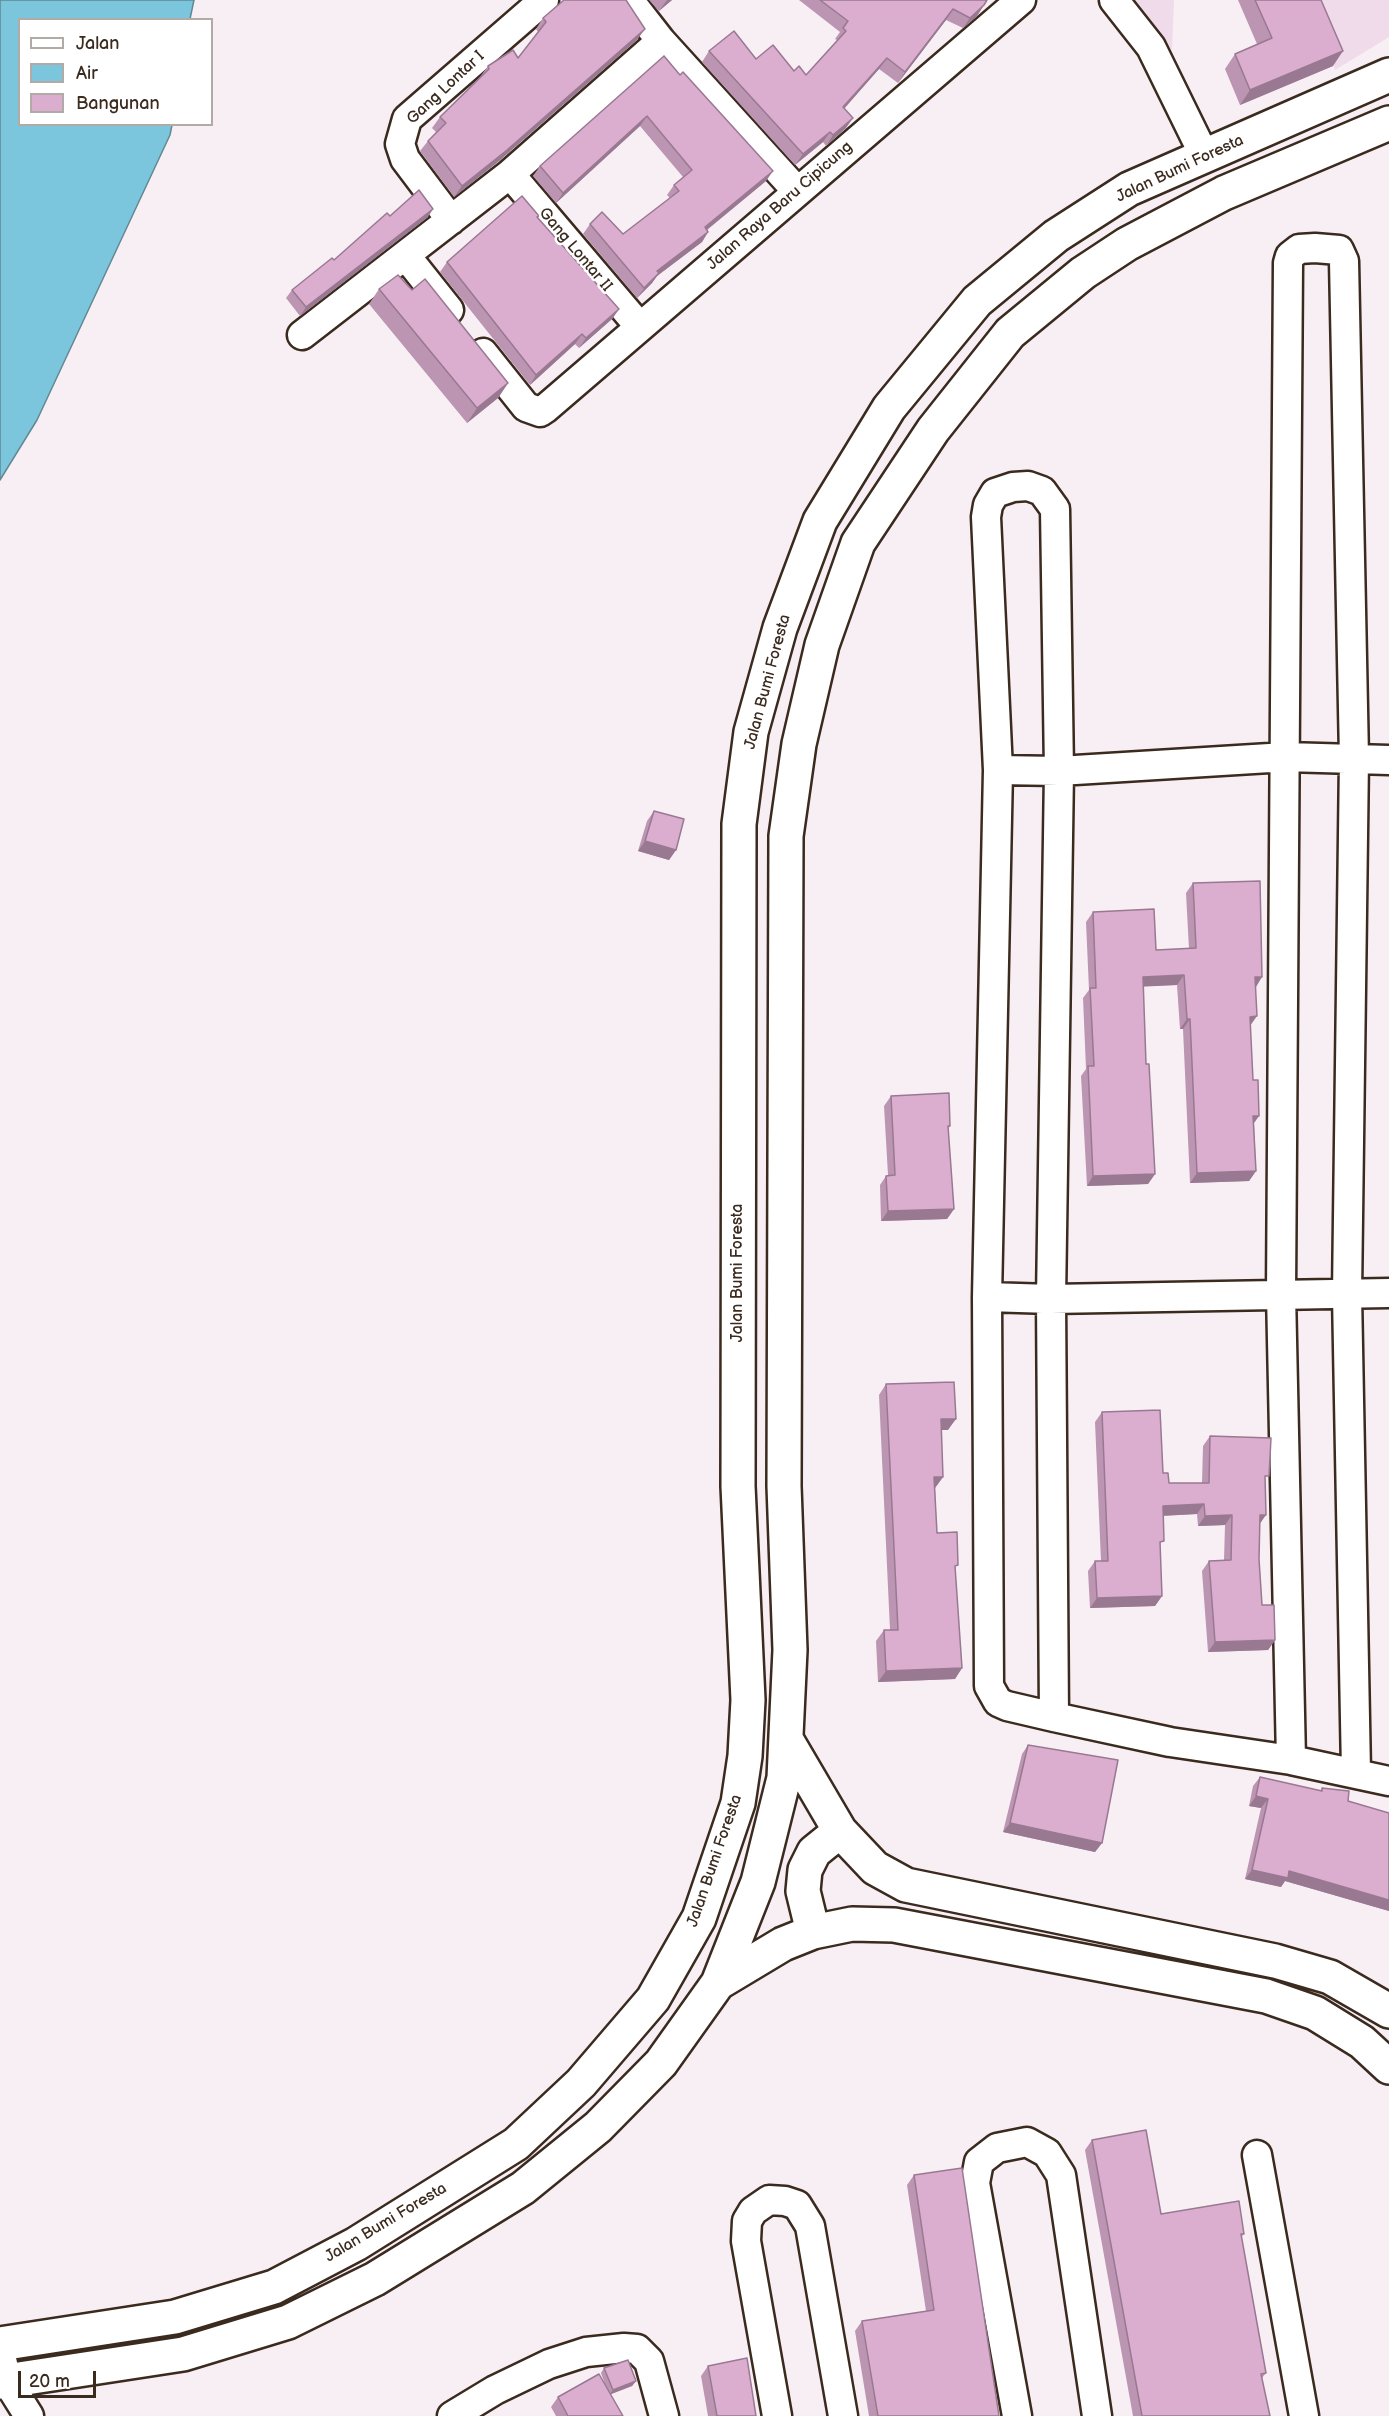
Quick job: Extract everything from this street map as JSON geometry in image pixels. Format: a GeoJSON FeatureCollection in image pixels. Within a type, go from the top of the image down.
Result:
{"type":"FeatureCollection","features":[{"type":"Feature","properties":{"kind":"main road","name":"Jalan Bumi Foresta"},"geometry":{"type":"LineString","coordinates":[[0,2344],[174,2317],[274,2287],[356,2244],[516,2144],[581,2083],[653,1999],[699,1917],[738,1803],[745,1756],[748,1700],[738,1486],[739,824],[752,732],[780,628],[820,521],[890,408],[977,301],[1056,236],[1129,189],[1389,75]]}},
{"type":"Feature","properties":{"kind":"main road"},"geometry":{"type":"LineString","coordinates":[[2,2371],[183,2354],[288,2322],[375,2279],[523,2188],[598,2127],[661,2064],[718,1983],[758,1882],[784,1778],[790,1650],[784,1485],[786,836],[799,744],[822,645],[858,543],[933,430],[1010,333],[1083,273],[1127,243],[1224,193],[1389,123]]}},
{"type":"Feature","properties":{"kind":"main road"},"geometry":{"type":"LineString","coordinates":[[738,1486],[784,1485]]}},
{"type":"Feature","properties":{"kind":"main road"},"geometry":{"type":"LineString","coordinates":[[786,1739],[840,1831],[875,1868],[906,1885],[1275,1961],[1330,1977],[1389,2011]]}},
{"type":"Feature","properties":{"kind":"main road"},"geometry":{"type":"LineString","coordinates":[[813,1932],[803,1891],[806,1870],[814,1852],[840,1831]]}},
{"type":"Feature","properties":{"kind":"main road"},"geometry":{"type":"LineString","coordinates":[[1045,1953],[1052,1915]]}},
{"type":"Feature","properties":{"kind":"main road"},"geometry":{"type":"LineString","coordinates":[[718,1983],[783,1944],[813,1932],[852,1924],[894,1925],[1266,1996],[1315,2013],[1362,2042],[1389,2067]]}},
{"type":"Feature","properties":{"kind":"main road"},"geometry":{"type":"LineString","coordinates":[[356,2244],[375,2279]]}},
{"type":"Feature","properties":{"kind":"street","name":"Gang Lontar I"},"geometry":{"type":"LineString","coordinates":[[451,220],[405,159],[400,144],[407,119],[544,0]]}},
{"type":"Feature","properties":{"kind":"street"},"geometry":{"type":"LineString","coordinates":[[629,0],[662,41],[797,191]]}},
{"type":"Feature","properties":{"kind":"street","name":"Jalan Raya Baru Cipicung"},"geometry":{"type":"LineString","coordinates":[[406,256],[526,407],[540,412],[1021,0]]}},
{"type":"Feature","properties":{"kind":"street"},"geometry":{"type":"LineString","coordinates":[[1114,0],[1151,46],[1205,157]]}},
{"type":"Feature","properties":{"kind":"street"},"geometry":{"type":"LineString","coordinates":[[302,335],[510,174],[662,41]]}},
{"type":"Feature","properties":{"kind":"street","name":"Gang Lontar II"},"geometry":{"type":"LineString","coordinates":[[510,174],[640,327]]}},
{"type":"Feature","properties":{"kind":"street"},"geometry":{"type":"LineString","coordinates":[[1291,1760],[1281,1293],[1288,263],[1290,256],[1299,249],[1315,248],[1339,250],[1344,261],[1354,759],[1347,1294],[1356,1772]]}},
{"type":"Feature","properties":{"kind":"street"},"geometry":{"type":"LineString","coordinates":[[1054,1717],[1051,1299],[1059,771],[1055,509],[1042,491],[1028,486],[1013,487],[995,493],[988,505],[986,517],[998,770],[987,1297],[989,1686],[998,1702],[1054,1717],[1170,1742],[1291,1760],[1356,1772],[1389,1781]]}},
{"type":"Feature","properties":{"kind":"street"},"geometry":{"type":"LineString","coordinates":[[998,770],[1059,771],[1286,757],[1389,760]]}},
{"type":"Feature","properties":{"kind":"street"},"geometry":{"type":"LineString","coordinates":[[987,1297],[1051,1299],[1281,1293],[1389,1293]]}},
{"type":"Feature","properties":{"kind":"street"},"geometry":{"type":"LineString","coordinates":[[1017,2416],[975,2183],[979,2162],[997,2148],[1028,2142],[1047,2153],[1061,2175],[1097,2416]]}},
{"type":"Feature","properties":{"kind":"street"},"geometry":{"type":"LineString","coordinates":[[1257,2155],[1304,2416]]}},
{"type":"Feature","properties":{"kind":"street"},"geometry":{"type":"LineString","coordinates":[[777,2416],[746,2241],[747,2221],[753,2211],[769,2200],[797,2205],[810,2226],[843,2416]]}},
{"type":"Feature","properties":{"kind":"street"},"geometry":{"type":"LineString","coordinates":[[452,2416],[495,2390],[549,2364],[586,2352],[624,2348],[637,2349],[649,2361],[664,2416]]}},
{"type":"Feature","properties":{"kind":"street"},"geometry":{"type":"LineString","coordinates":[[2,2371],[29,2416]]}},
{"type":"Feature","properties":{"kind":"shaded area"},"geometry":{"type":"Polygon","coordinates":[[[1131,0],[1174,0],[1172,50],[1131,0]]]}},
{"type":"Feature","properties":{"kind":"shaded area"},"geometry":{"type":"Polygon","coordinates":[[[1320,0],[1389,0],[1389,37],[1335,70],[1320,0]]]}},
{"type":"Feature","properties":{"kind":"water"},"geometry":{"type":"Polygon","coordinates":[[[0,0],[194,0],[190,18],[18,18],[18,126],[172,126],[170,135],[37,420],[0,480],[0,0]]]}},
{"type":"Feature","properties":{"kind":"building"},"geometry":{"type":"Polygon","coordinates":[[[564,0],[626,0],[645,29],[507,150],[462,186],[428,141],[446,123],[440,117],[489,69],[488,66],[513,50],[518,58],[546,22],[543,18],[564,0]]]}},
{"type":"Feature","properties":{"kind":"building"},"geometry":{"type":"Polygon","coordinates":[[[820,0],[987,0],[970,18],[953,9],[905,72],[887,58],[843,107],[853,118],[833,135],[830,132],[803,154],[709,51],[734,31],[756,59],[773,45],[794,71],[799,66],[806,75],[846,31],[843,28],[848,21],[820,0]]]}},
{"type":"Feature","properties":{"kind":"building"},"geometry":{"type":"Polygon","coordinates":[[[1255,0],[1321,0],[1343,51],[1250,90],[1235,54],[1272,38],[1255,0]]]}},
{"type":"Feature","properties":{"kind":"building"},"geometry":{"type":"Polygon","coordinates":[[[664,56],[680,75],[683,72],[773,171],[705,227],[708,232],[657,271],[659,273],[644,288],[590,224],[602,212],[623,234],[679,191],[674,185],[692,170],[647,116],[563,193],[540,166],[664,56]]]}},
{"type":"Feature","properties":{"kind":"building"},"geometry":{"type":"Polygon","coordinates":[[[419,190],[433,209],[306,307],[292,290],[332,258],[334,260],[387,213],[390,216],[419,190]]]}},
{"type":"Feature","properties":{"kind":"building"},"geometry":{"type":"Polygon","coordinates":[[[522,196],[539,216],[537,217],[619,309],[586,338],[582,334],[536,375],[447,262],[522,196]]]}},
{"type":"Feature","properties":{"kind":"building"},"geometry":{"type":"Polygon","coordinates":[[[398,275],[412,290],[425,279],[508,383],[477,408],[379,289],[398,275]]]}},
{"type":"Feature","properties":{"kind":"building"},"geometry":{"type":"Polygon","coordinates":[[[654,811],[684,819],[676,850],[645,841],[654,811]]]}},
{"type":"Feature","properties":{"kind":"building"},"geometry":{"type":"Polygon","coordinates":[[[1260,881],[1262,977],[1255,977],[1257,1016],[1250,1017],[1253,1080],[1258,1080],[1259,1116],[1253,1116],[1256,1171],[1197,1173],[1190,1019],[1187,1019],[1184,975],[1143,977],[1146,1064],[1149,1064],[1155,1174],[1093,1176],[1088,1066],[1094,1066],[1090,988],[1096,988],[1093,912],[1154,909],[1156,950],[1196,948],[1193,883],[1260,881]]]}},
{"type":"Feature","properties":{"kind":"building"},"geometry":{"type":"Polygon","coordinates":[[[949,1093],[950,1126],[948,1126],[954,1209],[888,1211],[886,1176],[895,1175],[891,1096],[949,1093]]]}},
{"type":"Feature","properties":{"kind":"building"},"geometry":{"type":"Polygon","coordinates":[[[954,1382],[956,1419],[941,1419],[943,1477],[934,1477],[937,1533],[957,1532],[958,1565],[955,1566],[962,1668],[886,1671],[884,1630],[898,1630],[886,1384],[954,1382]]]}},
{"type":"Feature","properties":{"kind":"building"},"geometry":{"type":"Polygon","coordinates":[[[1160,1410],[1163,1473],[1168,1473],[1169,1483],[1209,1483],[1210,1436],[1271,1438],[1269,1476],[1265,1476],[1266,1515],[1260,1515],[1259,1559],[1262,1605],[1274,1605],[1275,1640],[1215,1642],[1209,1561],[1231,1560],[1232,1515],[1205,1516],[1204,1504],[1163,1506],[1164,1541],[1160,1542],[1162,1596],[1097,1598],[1095,1561],[1108,1561],[1102,1412],[1160,1410]]]}},
{"type":"Feature","properties":{"kind":"building"},"geometry":{"type":"Polygon","coordinates":[[[1028,1745],[1118,1760],[1102,1843],[1010,1823],[1028,1745]]]}},
{"type":"Feature","properties":{"kind":"building"},"geometry":{"type":"Polygon","coordinates":[[[1260,1777],[1322,1791],[1322,1788],[1349,1791],[1348,1801],[1389,1813],[1389,1900],[1289,1871],[1288,1878],[1252,1870],[1268,1799],[1256,1796],[1260,1777]]]}},
{"type":"Feature","properties":{"kind":"building"},"geometry":{"type":"Polygon","coordinates":[[[1146,2130],[1161,2214],[1239,2201],[1244,2234],[1241,2234],[1266,2373],[1261,2374],[1270,2416],[1142,2416],[1092,2140],[1146,2130]]]}},
{"type":"Feature","properties":{"kind":"building"},"geometry":{"type":"Polygon","coordinates":[[[962,2168],[999,2416],[878,2416],[862,2321],[934,2310],[914,2175],[962,2168]]]}},
{"type":"Feature","properties":{"kind":"building"},"geometry":{"type":"Polygon","coordinates":[[[747,2358],[756,2416],[717,2416],[708,2366],[747,2358]]]}},
{"type":"Feature","properties":{"kind":"building"},"geometry":{"type":"Polygon","coordinates":[[[628,2360],[636,2381],[613,2390],[604,2368],[628,2360]]]}},
{"type":"Feature","properties":{"kind":"building"},"geometry":{"type":"Polygon","coordinates":[[[599,2374],[623,2416],[568,2416],[558,2397],[599,2374]]]}}]}
